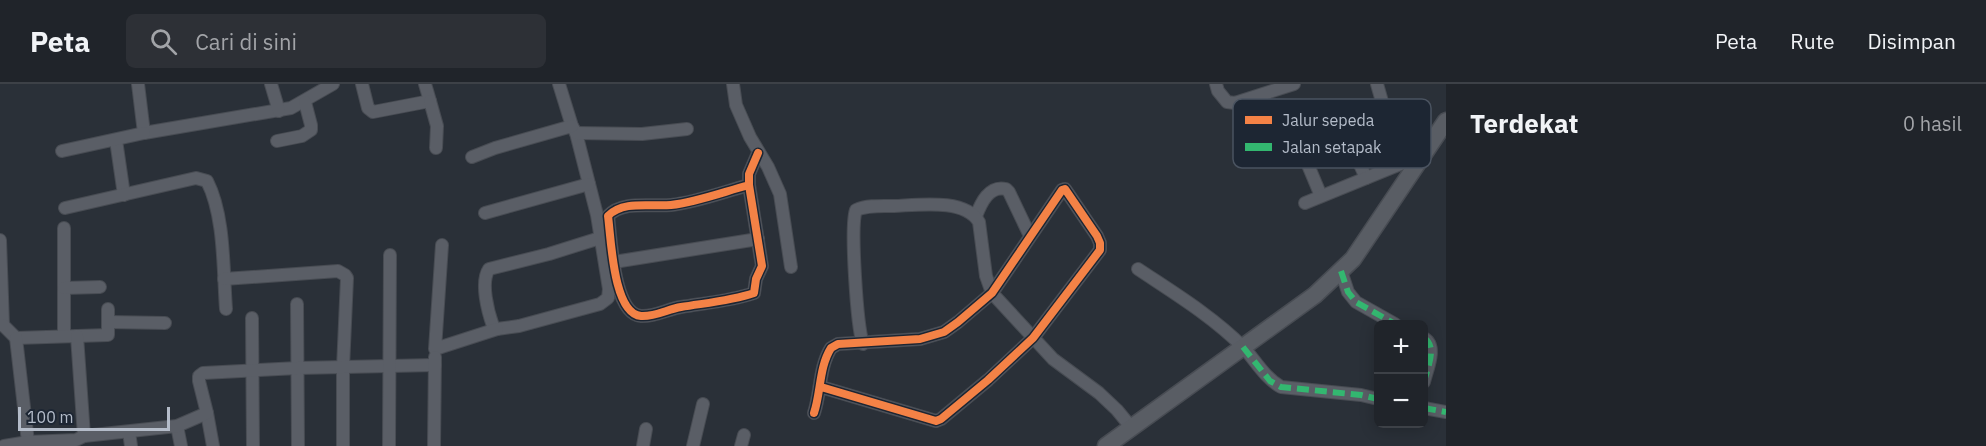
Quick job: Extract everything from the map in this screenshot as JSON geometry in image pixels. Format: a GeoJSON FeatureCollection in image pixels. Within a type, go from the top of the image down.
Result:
{"type":"FeatureCollection","features":[{"type":"Feature","properties":{"kind":"street"},"geometry":{"type":"LineString","coordinates":[[138,84],[144,133]]}},
{"type":"Feature","properties":{"kind":"street"},"geometry":{"type":"LineString","coordinates":[[271,84],[279,111]]}},
{"type":"Feature","properties":{"kind":"street"},"geometry":{"type":"LineString","coordinates":[[62,151],[144,133],[279,111],[304,102],[333,84]]}},
{"type":"Feature","properties":{"kind":"street"},"geometry":{"type":"LineString","coordinates":[[362,84],[368,108],[373,112],[430,101]]}},
{"type":"Feature","properties":{"kind":"street"},"geometry":{"type":"LineString","coordinates":[[425,84],[437,126],[436,148]]}},
{"type":"Feature","properties":{"kind":"street"},"geometry":{"type":"LineString","coordinates":[[435,349],[497,329],[519,326],[600,304],[608,298],[609,289],[597,215],[559,84]]}},
{"type":"Feature","properties":{"kind":"street"},"geometry":{"type":"LineString","coordinates":[[733,84],[736,105],[780,194],[791,267]]}},
{"type":"Feature","properties":{"kind":"street"},"geometry":{"type":"LineString","coordinates":[[1216,84],[1218,91],[1227,102],[1233,103]]}},
{"type":"Feature","properties":{"kind":"street"},"geometry":{"type":"LineString","coordinates":[[1247,99],[1294,84]]}},
{"type":"Feature","properties":{"kind":"street"},"geometry":{"type":"LineString","coordinates":[[1377,84],[1382,99]]}},
{"type":"Feature","properties":{"kind":"street"},"geometry":{"type":"LineString","coordinates":[[277,141],[302,136],[310,130],[311,125],[304,102]]}},
{"type":"Feature","properties":{"kind":"street"},"geometry":{"type":"LineString","coordinates":[[1431,140],[1446,121]]}},
{"type":"Feature","properties":{"kind":"street"},"geometry":{"type":"LineString","coordinates":[[472,157],[495,148],[574,130],[642,134],[687,129]]}},
{"type":"Feature","properties":{"kind":"street"},"geometry":{"type":"LineString","coordinates":[[116,140],[124,195]]}},
{"type":"Feature","properties":{"kind":"street"},"geometry":{"type":"LineString","coordinates":[[749,185],[670,205],[633,206],[613,211],[608,216],[618,290],[632,311],[642,316],[657,314],[754,293],[756,279],[762,266],[749,174],[758,153]]}},
{"type":"Feature","properties":{"kind":"street"},"geometry":{"type":"LineString","coordinates":[[1310,168],[1322,196]]}},
{"type":"Feature","properties":{"kind":"street"},"geometry":{"type":"LineString","coordinates":[[1362,168],[1366,178]]}},
{"type":"Feature","properties":{"kind":"street"},"geometry":{"type":"LineString","coordinates":[[1305,203],[1366,178],[1401,168]]}},
{"type":"Feature","properties":{"kind":"street"},"geometry":{"type":"LineString","coordinates":[[1106,446],[1315,295],[1353,259],[1409,168]]}},
{"type":"Feature","properties":{"kind":"street"},"geometry":{"type":"LineString","coordinates":[[64,208],[196,178],[207,181],[213,198],[220,236],[226,309]]}},
{"type":"Feature","properties":{"kind":"street"},"geometry":{"type":"LineString","coordinates":[[485,213],[589,184]]}},
{"type":"Feature","properties":{"kind":"street"},"geometry":{"type":"LineString","coordinates":[[976,216],[980,204],[989,194],[996,189],[1006,189],[1010,192],[1030,236]]}},
{"type":"Feature","properties":{"kind":"street"},"geometry":{"type":"LineString","coordinates":[[814,413],[824,364],[831,348],[838,344],[920,339],[944,332],[992,293],[1058,194],[1065,189],[1089,223],[1100,243],[1100,250],[1033,338],[949,414],[936,421],[821,387]]}},
{"type":"Feature","properties":{"kind":"street"},"geometry":{"type":"LineString","coordinates":[[863,344],[853,220],[856,210],[934,204],[958,208],[976,216],[979,222],[986,276],[992,293],[1053,360],[1105,399],[1131,427]]}},
{"type":"Feature","properties":{"kind":"street"},"geometry":{"type":"LineString","coordinates":[[64,228],[64,288],[79,441]]}},
{"type":"Feature","properties":{"kind":"street"},"geometry":{"type":"LineString","coordinates":[[497,329],[491,320],[485,285],[489,269],[600,238]]}},
{"type":"Feature","properties":{"kind":"street"},"geometry":{"type":"LineString","coordinates":[[614,262],[758,239]]}},
{"type":"Feature","properties":{"kind":"street"},"geometry":{"type":"LineString","coordinates":[[0,240],[1,325],[16,338],[28,442]]}},
{"type":"Feature","properties":{"kind":"street"},"geometry":{"type":"LineString","coordinates":[[435,446],[435,349],[442,245]]}},
{"type":"Feature","properties":{"kind":"street"},"geometry":{"type":"LineString","coordinates":[[389,446],[390,255]]}},
{"type":"Feature","properties":{"kind":"street"},"geometry":{"type":"LineString","coordinates":[[1138,269],[1181,297],[1243,347],[1270,381],[1281,387],[1374,398]]}},
{"type":"Feature","properties":{"kind":"street"},"geometry":{"type":"LineString","coordinates":[[224,279],[338,271],[345,275],[347,278],[342,446]]}},
{"type":"Feature","properties":{"kind":"street"},"geometry":{"type":"LineString","coordinates":[[1341,271],[1348,292],[1356,302],[1388,320]]}},
{"type":"Feature","properties":{"kind":"street"},"geometry":{"type":"LineString","coordinates":[[64,288],[100,288]]}},
{"type":"Feature","properties":{"kind":"street"},"geometry":{"type":"LineString","coordinates":[[297,303],[298,446]]}},
{"type":"Feature","properties":{"kind":"street"},"geometry":{"type":"LineString","coordinates":[[16,338],[108,335],[108,309]]}},
{"type":"Feature","properties":{"kind":"street"},"geometry":{"type":"LineString","coordinates":[[252,318],[253,446]]}},
{"type":"Feature","properties":{"kind":"street"},"geometry":{"type":"LineString","coordinates":[[108,322],[165,323]]}},
{"type":"Feature","properties":{"kind":"street"},"geometry":{"type":"LineString","coordinates":[[1428,340],[1431,354],[1428,366]]}},
{"type":"Feature","properties":{"kind":"street"},"geometry":{"type":"LineString","coordinates":[[213,446],[199,376],[203,373],[435,365]]}},
{"type":"Feature","properties":{"kind":"street"},"geometry":{"type":"LineString","coordinates":[[693,446],[703,404]]}},
{"type":"Feature","properties":{"kind":"street"},"geometry":{"type":"LineString","coordinates":[[1428,409],[1446,412]]}},
{"type":"Feature","properties":{"kind":"street"},"geometry":{"type":"LineString","coordinates":[[4,446],[28,442],[79,441],[177,426],[207,413]]}},
{"type":"Feature","properties":{"kind":"street"},"geometry":{"type":"LineString","coordinates":[[177,426],[181,446]]}},
{"type":"Feature","properties":{"kind":"street"},"geometry":{"type":"LineString","coordinates":[[642,446],[646,429]]}},
{"type":"Feature","properties":{"kind":"street"},"geometry":{"type":"LineString","coordinates":[[129,432],[130,446]]}},
{"type":"Feature","properties":{"kind":"marked path"},"geometry":{"type":"LineString","coordinates":[[1341,271],[1348,292],[1356,302],[1388,320]]}},
{"type":"Feature","properties":{"kind":"marked path"},"geometry":{"type":"LineString","coordinates":[[1428,342],[1431,352],[1428,368]]}},
{"type":"Feature","properties":{"kind":"marked path"},"geometry":{"type":"LineString","coordinates":[[1243,347],[1270,381],[1281,387],[1374,398]]}},
{"type":"Feature","properties":{"kind":"marked path"},"geometry":{"type":"LineString","coordinates":[[1428,409],[1446,412]]}},
{"type":"Feature","properties":{"kind":"cycle path"},"geometry":{"type":"LineString","coordinates":[[749,185],[681,204],[629,206],[614,211],[608,216],[615,273],[624,302],[632,312],[641,316],[651,315],[754,293],[756,279],[762,266],[749,174],[758,153]]}},
{"type":"Feature","properties":{"kind":"cycle path"},"geometry":{"type":"LineString","coordinates":[[814,413],[824,363],[831,348],[838,344],[920,339],[944,332],[992,293],[1062,190],[1065,189],[1097,236],[1100,250],[1033,338],[941,419],[936,421],[821,387]]}}]}
